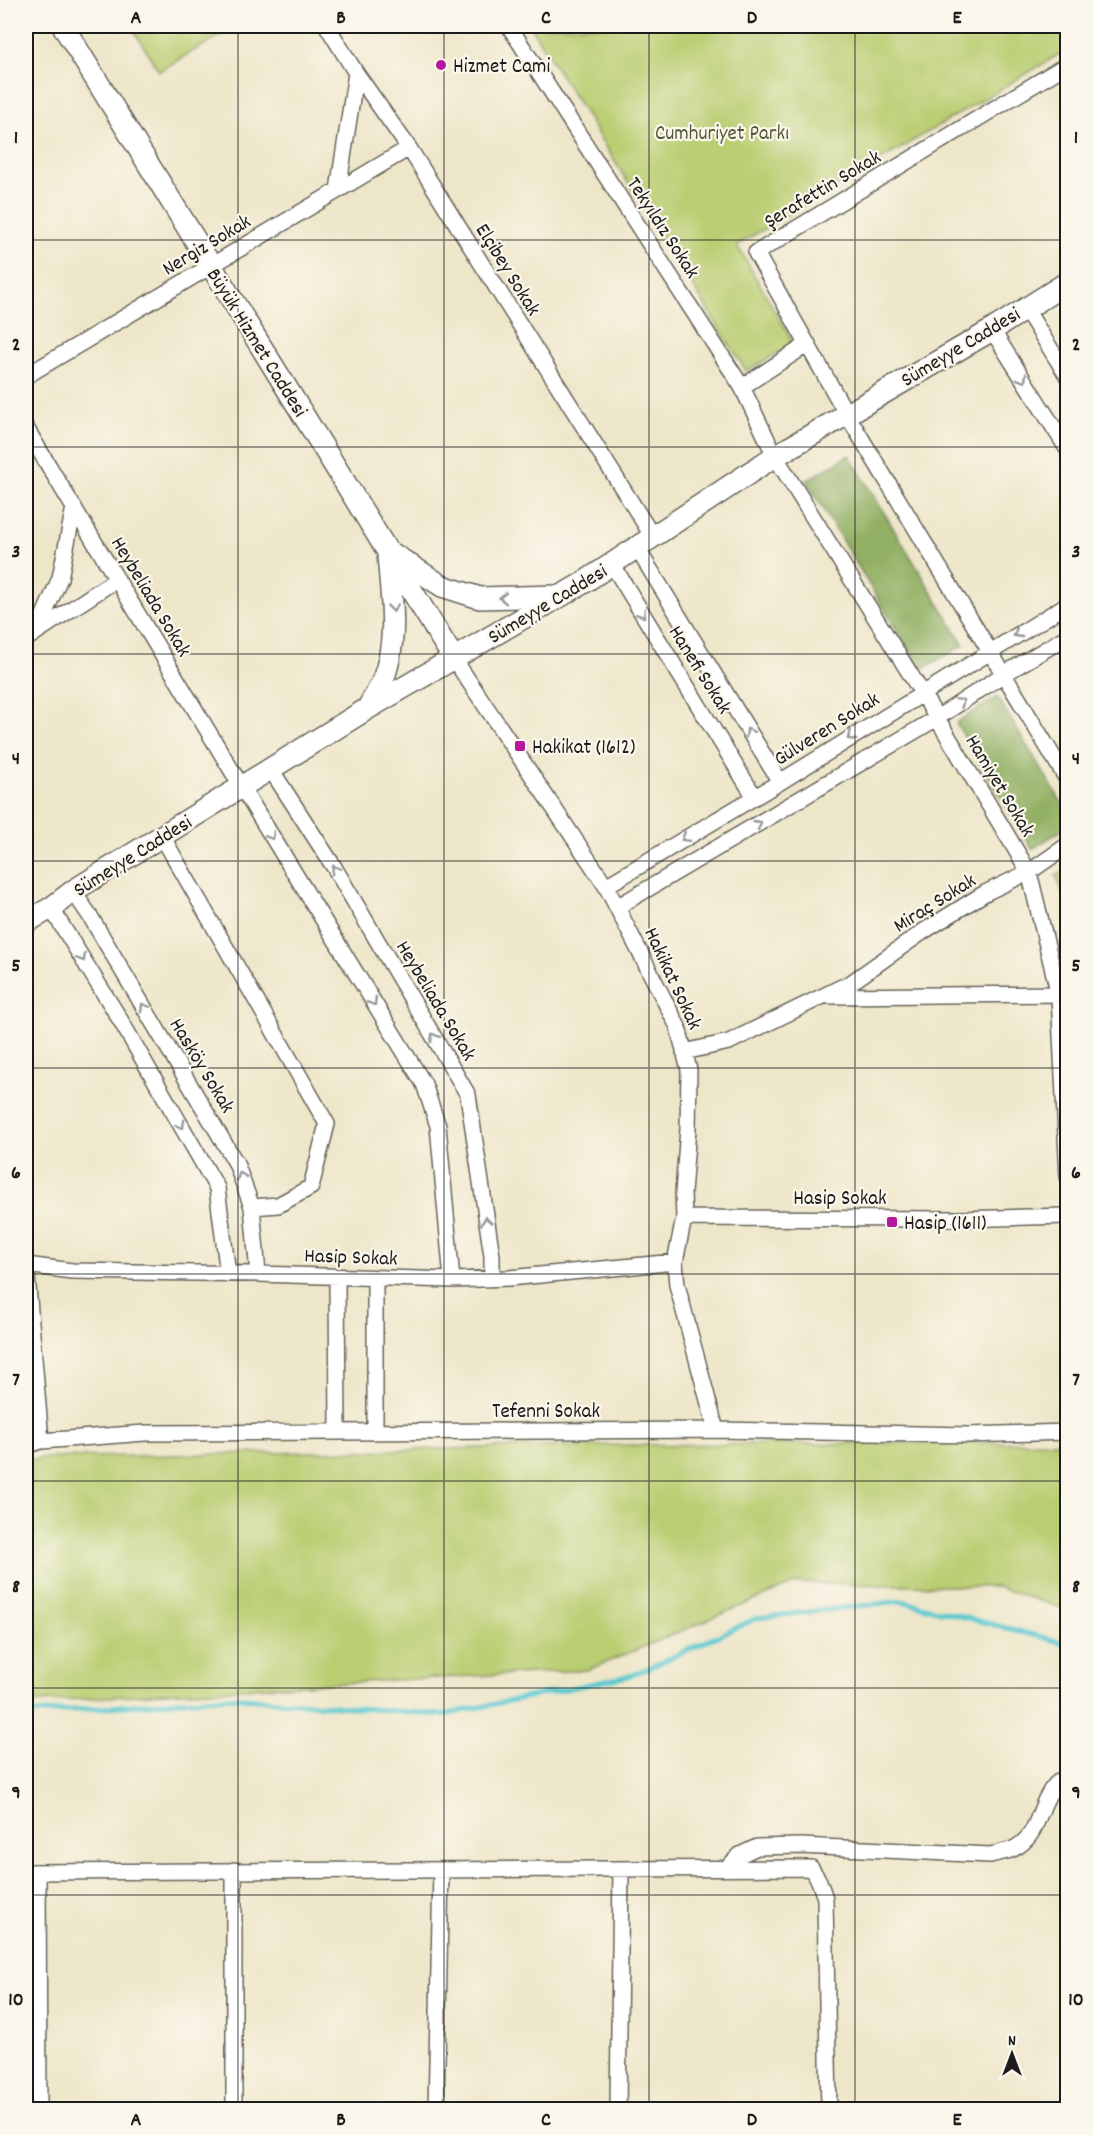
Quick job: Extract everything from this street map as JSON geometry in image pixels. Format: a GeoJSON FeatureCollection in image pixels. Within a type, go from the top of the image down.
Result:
{"type":"FeatureCollection","features":[{"type":"Feature","properties":{"kind":"street","name":"Büyük Hizmet Caddesi"},"geometry":{"type":"LineString","coordinates":[[63,26],[454,658]]}},
{"type":"Feature","properties":{"kind":"street","name":"Elçibey Sokak"},"geometry":{"type":"LineString","coordinates":[[327,26],[356,73],[409,148],[645,543],[780,782]]}},
{"type":"Feature","properties":{"kind":"street","name":"Tekyıldız Sokak"},"geometry":{"type":"LineString","coordinates":[[509,26],[742,387],[775,456]]}},
{"type":"Feature","properties":{"kind":"street","name":"Şerafettin Sokak"},"geometry":{"type":"LineString","coordinates":[[1068,64],[756,253],[846,413],[1068,781]]}},
{"type":"Feature","properties":{"kind":"street"},"geometry":{"type":"LineString","coordinates":[[338,190],[356,73]]}},
{"type":"Feature","properties":{"kind":"street","name":"Nergiz Sokak"},"geometry":{"type":"LineString","coordinates":[[26,376],[409,148]]}},
{"type":"Feature","properties":{"kind":"street","name":"Sümeyye Caddesi"},"geometry":{"type":"LineString","coordinates":[[26,922],[270,768],[561,596],[775,456],[992,330],[1068,282]]}},
{"type":"Feature","properties":{"kind":"street"},"geometry":{"type":"LineString","coordinates":[[1025,308],[1068,377]]}},
{"type":"Feature","properties":{"kind":"street"},"geometry":{"type":"LineString","coordinates":[[992,330],[1068,450]]}},
{"type":"Feature","properties":{"kind":"street"},"geometry":{"type":"LineString","coordinates":[[742,387],[808,344]]}},
{"type":"Feature","properties":{"kind":"street","name":"Heybeliada Sokak"},"geometry":{"type":"LineString","coordinates":[[26,428],[241,786],[424,1084],[438,1125],[452,1280]]}},
{"type":"Feature","properties":{"kind":"street","name":"Hamiyet Sokak"},"geometry":{"type":"LineString","coordinates":[[775,456],[922,693],[1029,872],[1063,995],[1068,1178]]}},
{"type":"Feature","properties":{"kind":"street"},"geometry":{"type":"LineString","coordinates":[[31,635],[60,578],[74,507]]}},
{"type":"Feature","properties":{"kind":"street"},"geometry":{"type":"LineString","coordinates":[[388,550],[441,586],[480,598],[561,596]]}},
{"type":"Feature","properties":{"kind":"street"},"geometry":{"type":"LineString","coordinates":[[367,709],[382,681],[392,644],[394,622],[388,550]]}},
{"type":"Feature","properties":{"kind":"street","name":"Hanefi Sokak"},"geometry":{"type":"LineString","coordinates":[[612,564],[754,796]]}},
{"type":"Feature","properties":{"kind":"street"},"geometry":{"type":"LineString","coordinates":[[31,635],[117,579]]}},
{"type":"Feature","properties":{"kind":"street","name":"Gülveren Sokak"},"geometry":{"type":"LineString","coordinates":[[606,886],[780,782],[1068,604]]}},
{"type":"Feature","properties":{"kind":"street"},"geometry":{"type":"LineString","coordinates":[[616,907],[937,718],[1068,636]]}},
{"type":"Feature","properties":{"kind":"street","name":"Hakikat Sokak"},"geometry":{"type":"LineString","coordinates":[[454,658],[606,886],[678,1027],[689,1070],[688,1129],[683,1193],[684,1218],[675,1262],[677,1285],[716,1430]]}},
{"type":"Feature","properties":{"kind":"street","name":"Heybeliada Sokak"},"geometry":{"type":"LineString","coordinates":[[270,768],[334,867],[468,1095],[492,1256],[492,1279]]}},
{"type":"Feature","properties":{"kind":"street"},"geometry":{"type":"LineString","coordinates":[[162,836],[327,1124],[311,1187],[278,1206],[252,1207]]}},
{"type":"Feature","properties":{"kind":"street","name":"Miraç Sokak"},"geometry":{"type":"LineString","coordinates":[[684,1052],[729,1042],[852,982],[924,931],[985,892],[1029,872],[1068,845]]}},
{"type":"Feature","properties":{"kind":"street","name":"Hasköy Sokak"},"geometry":{"type":"LineString","coordinates":[[73,891],[236,1163],[252,1207],[258,1274]]}},
{"type":"Feature","properties":{"kind":"street"},"geometry":{"type":"LineString","coordinates":[[51,908],[118,1016],[217,1188],[228,1274]]}},
{"type":"Feature","properties":{"kind":"street","name":"Miraç Sokak"},"geometry":{"type":"LineString","coordinates":[[825,996],[1063,995]]}},
{"type":"Feature","properties":{"kind":"street","name":"Hasip Sokak"},"geometry":{"type":"LineString","coordinates":[[684,1218],[958,1219],[1068,1216]]}},
{"type":"Feature","properties":{"kind":"street","name":"Hasip Sokak"},"geometry":{"type":"LineString","coordinates":[[26,1265],[72,1271],[452,1280],[492,1279],[675,1262]]}},
{"type":"Feature","properties":{"kind":"street"},"geometry":{"type":"LineString","coordinates":[[26,1265],[41,1441]]}},
{"type":"Feature","properties":{"kind":"street"},"geometry":{"type":"LineString","coordinates":[[337,1278],[338,1432]]}},
{"type":"Feature","properties":{"kind":"street"},"geometry":{"type":"LineString","coordinates":[[375,1278],[375,1431]]}},
{"type":"Feature","properties":{"kind":"street","name":"Tefenni Sokak"},"geometry":{"type":"LineString","coordinates":[[26,1446],[41,1441],[145,1433],[716,1430],[968,1435],[1068,1432]]}},
{"type":"Feature","properties":{"kind":"street"},"geometry":{"type":"LineString","coordinates":[[728,1867],[740,1855],[757,1847],[801,1846],[990,1855],[1002,1852],[1013,1849],[1028,1838],[1055,1785],[1068,1776]]}},
{"type":"Feature","properties":{"kind":"street"},"geometry":{"type":"LineString","coordinates":[[34,2108],[32,1872],[728,1867],[811,1868],[819,1881],[825,1898],[829,2109]]}},
{"type":"Feature","properties":{"kind":"street"},"geometry":{"type":"LineString","coordinates":[[618,2109],[621,1869]]}},
{"type":"Feature","properties":{"kind":"street"},"geometry":{"type":"LineString","coordinates":[[234,1870],[234,2109]]}},
{"type":"Feature","properties":{"kind":"street"},"geometry":{"type":"LineString","coordinates":[[436,2109],[441,1870]]}},
{"type":"Feature","properties":{"kind":"green space"},"geometry":{"type":"Polygon","coordinates":[[[131,26],[237,26],[159,71],[131,26]]]}},
{"type":"Feature","properties":{"kind":"green space","name":"Cumhuriyet Parkı"},"geometry":{"type":"Polygon","coordinates":[[[530,26],[1067,26],[1068,49],[737,245],[794,344],[746,371],[530,26]]]}},
{"type":"Feature","properties":{"kind":"green space"},"geometry":{"type":"Polygon","coordinates":[[[849,455],[964,645],[921,670],[806,481],[849,455]]]}},
{"type":"Feature","properties":{"kind":"green space"},"geometry":{"type":"Polygon","coordinates":[[[997,697],[1067,811],[1067,827],[1032,849],[956,723],[997,697]]]}},
{"type":"Feature","properties":{"kind":"green space"},"geometry":{"type":"Polygon","coordinates":[[[1067,871],[1067,903],[1056,875],[1067,871]]]}},
{"type":"Feature","properties":{"kind":"green space"},"geometry":{"type":"Polygon","coordinates":[[[1067,1442],[1067,1610],[997,1587],[796,1583],[588,1670],[192,1691],[26,1703],[26,1461],[43,1458],[620,1445],[1067,1442]]]}},
{"type":"Feature","properties":{"kind":"waterway"},"geometry":{"type":"LineString","coordinates":[[26,1714],[230,1697],[443,1715],[633,1675],[757,1618],[902,1601],[1068,1644]]}},
{"type":"Feature","properties":{"kind":"place","name":"Hizmet Cami"},"geometry":{"type":"Point","coordinates":[441,65]}},
{"type":"Feature","properties":{"kind":"place","name":"Hakikat (1612)"},"geometry":{"type":"Point","coordinates":[520,746]}},
{"type":"Feature","properties":{"kind":"place","name":"Hasip (1611)"},"geometry":{"type":"Point","coordinates":[892,1222]}}]}
